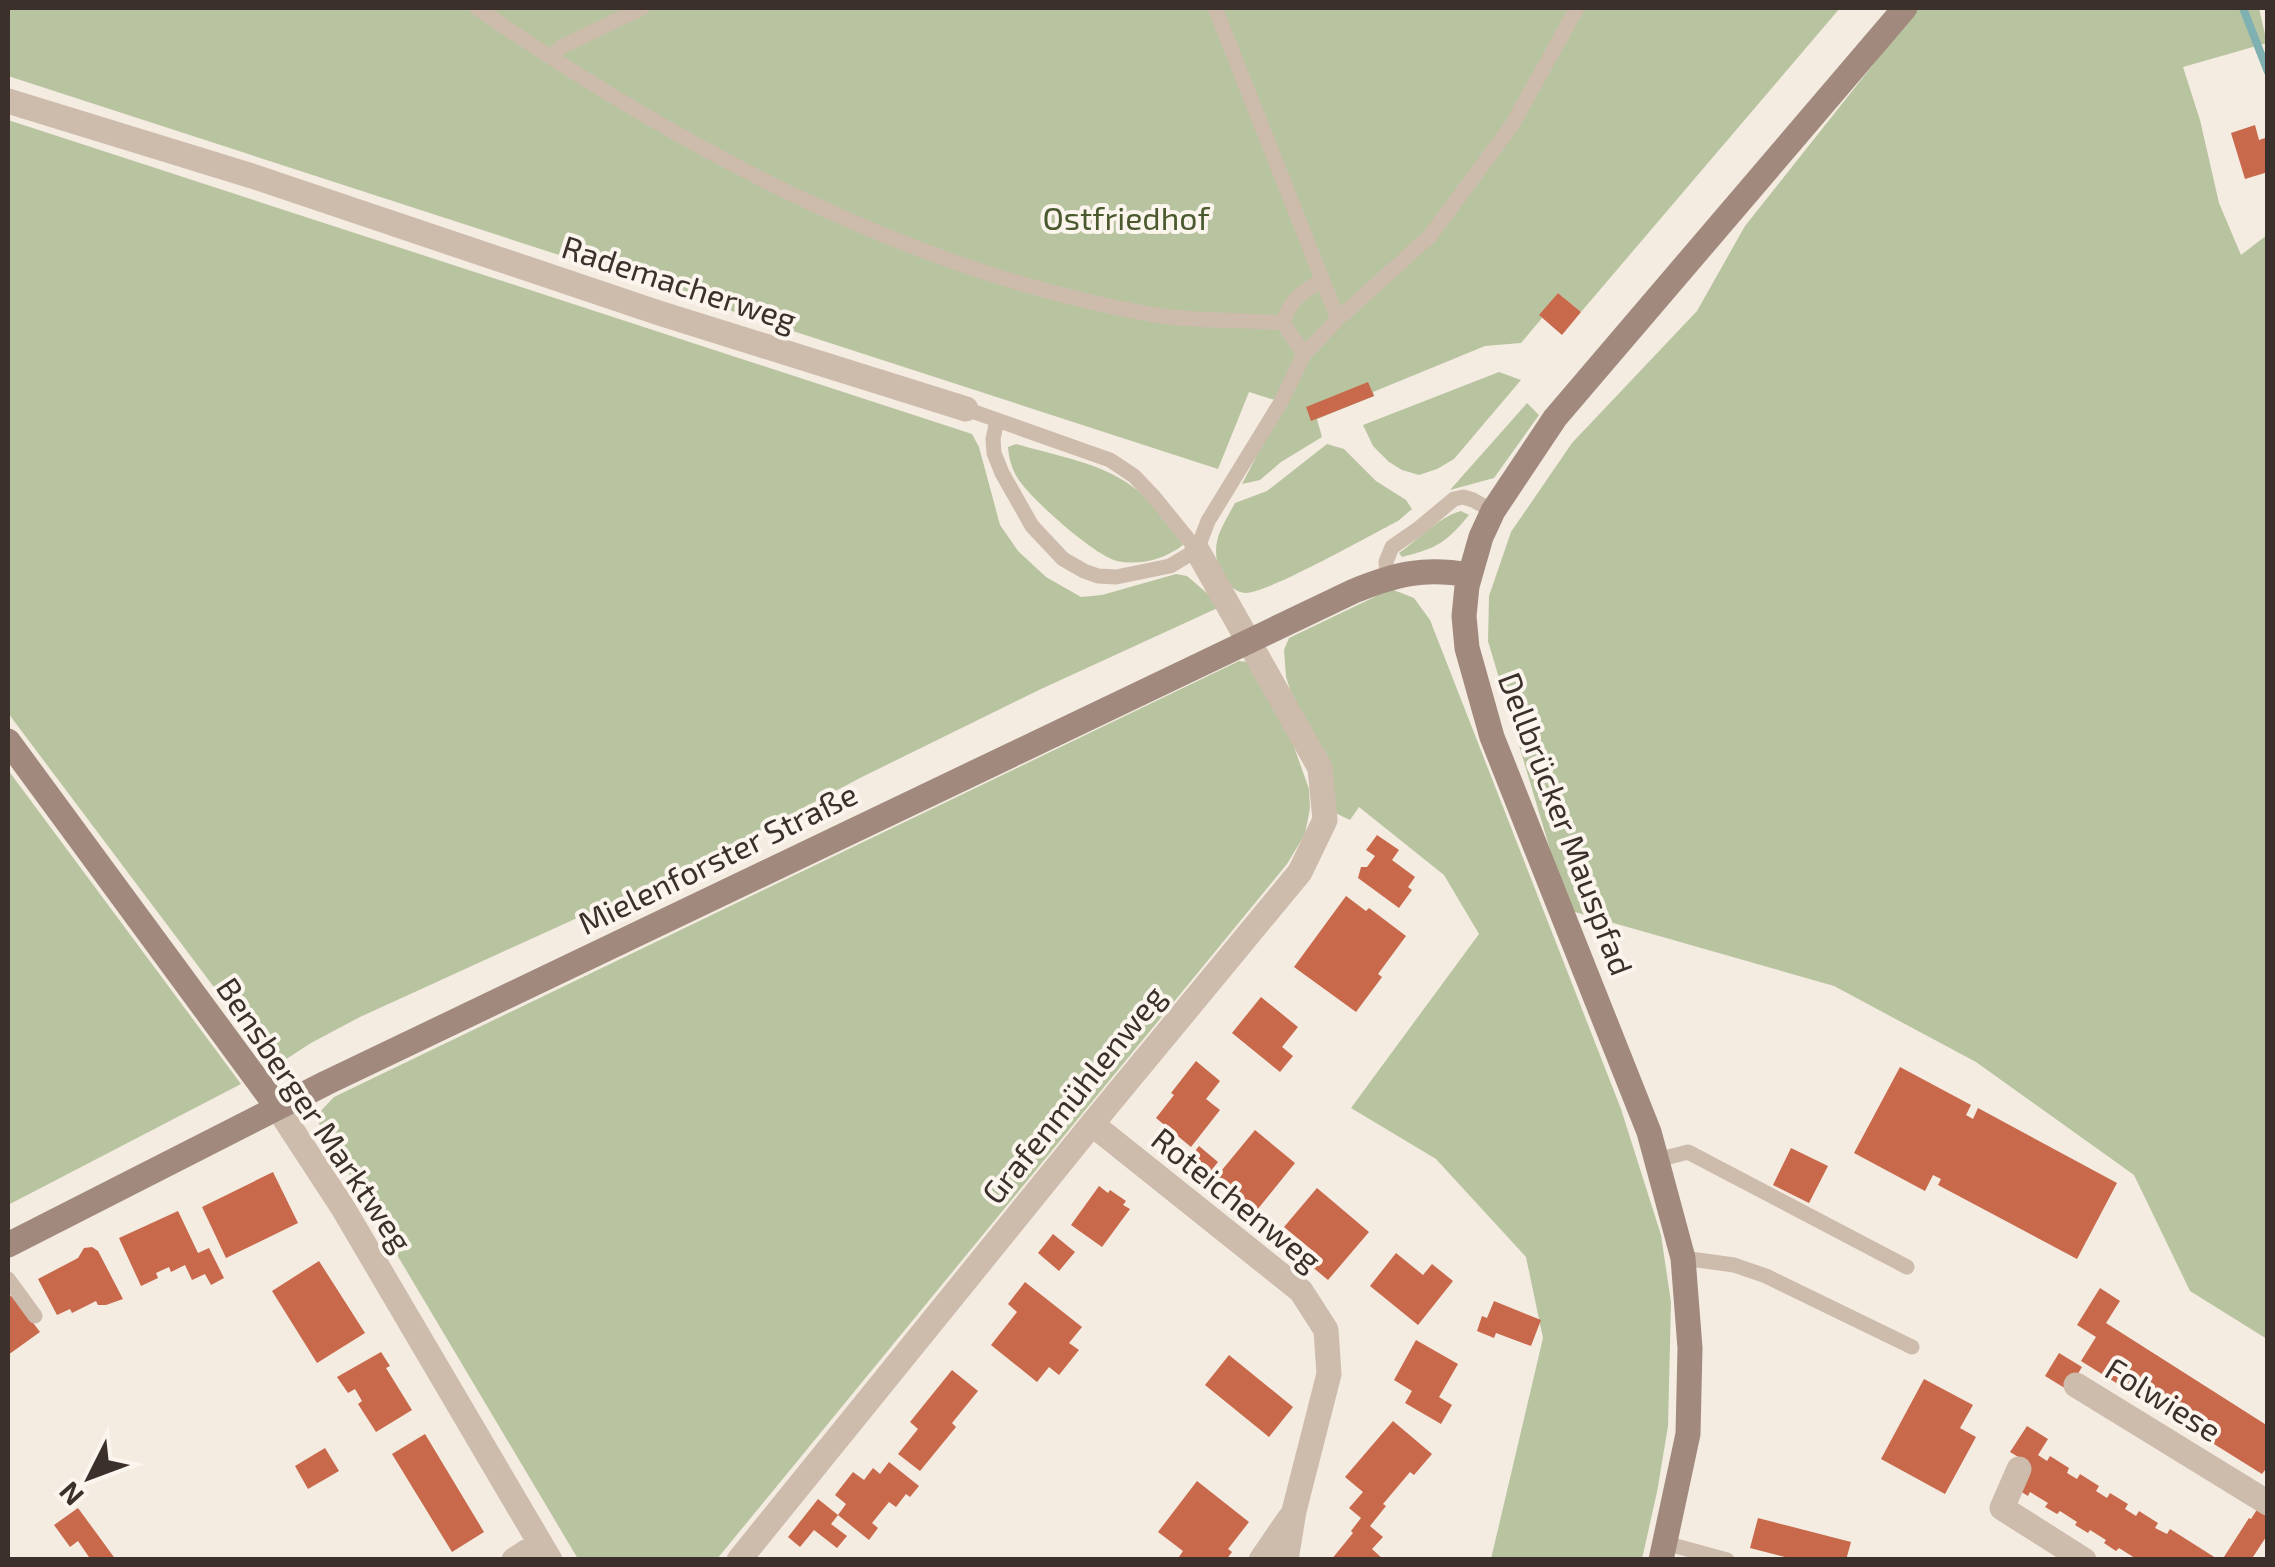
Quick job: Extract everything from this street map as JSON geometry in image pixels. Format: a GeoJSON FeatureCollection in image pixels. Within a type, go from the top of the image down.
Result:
{"type":"FeatureCollection","features":[{"type":"Feature","properties":{"kind":"street","name":"Dellbrücker Mauspfad"},"geometry":{"type":"LineString","coordinates":[[1663,1551],[1688,1434],[1690,1348],[1683,1258],[1649,1132],[1492,736],[1467,648],[1464,616],[1469,575],[1493,512],[1555,418],[1905,8]]}},
{"type":"Feature","properties":{"kind":"street","name":"Rademacherweg"},"geometry":{"type":"LineString","coordinates":[[8,101],[252,176],[659,313],[966,409]]}},
{"type":"Feature","properties":{"kind":"street","name":"Rademacherweg"},"geometry":{"type":"LineString","coordinates":[[1197,550],[1250,641]]}},
{"type":"Feature","properties":{"kind":"street","name":"Mielenforster Straße"},"geometry":{"type":"LineString","coordinates":[[8,1245],[277,1107],[1387,578],[1441,570],[1469,575]]}},
{"type":"Feature","properties":{"kind":"street","name":"Grafenmühlenweg"},"geometry":{"type":"LineString","coordinates":[[739,1560],[1300,872],[1325,820],[1320,768],[1250,641]]}},
{"type":"Feature","properties":{"kind":"street","name":"Bensberger Marktweg"},"geometry":{"type":"LineString","coordinates":[[8,742],[277,1107],[342,1208],[545,1551],[514,1560]]}},
{"type":"Feature","properties":{"kind":"street","name":"Roteichenweg"},"geometry":{"type":"LineString","coordinates":[[1092,1124],[1301,1291],[1326,1330],[1329,1374],[1294,1511],[1286,1560]]}},
{"type":"Feature","properties":{"kind":"street","name":"Folwiese"},"geometry":{"type":"LineString","coordinates":[[2076,1385],[2268,1503]]}},
{"type":"Feature","properties":{"kind":"street"},"geometry":{"type":"LineString","coordinates":[[2019,1469],[2002,1508],[2084,1560]]}},
{"type":"Feature","properties":{"kind":"street","name":"Roteichenweg"},"geometry":{"type":"LineString","coordinates":[[1261,1560],[1294,1511]]}},
{"type":"Feature","properties":{"kind":"lane"},"geometry":{"type":"LineString","coordinates":[[477,8],[706,152],[821,208],[922,249],[1012,280],[1158,316],[1283,324]]}},
{"type":"Feature","properties":{"kind":"lane"},"geometry":{"type":"LineString","coordinates":[[551,56],[563,46],[642,8]]}},
{"type":"Feature","properties":{"kind":"lane"},"geometry":{"type":"LineString","coordinates":[[1214,8],[1338,319]]}},
{"type":"Feature","properties":{"kind":"lane"},"geometry":{"type":"LineString","coordinates":[[997,420],[994,454],[1002,474],[1032,526],[1063,559],[1084,572],[1116,577],[1170,566],[1197,550],[1208,521],[1280,402],[1304,354],[1430,236],[1512,125],[1577,8]]}},
{"type":"Feature","properties":{"kind":"lane"},"geometry":{"type":"LineString","coordinates":[[1304,354],[1283,324],[1288,304],[1322,280]]}},
{"type":"Feature","properties":{"kind":"lane","name":"Rademacherweg"},"geometry":{"type":"LineString","coordinates":[[966,409],[1110,460],[1154,496],[1197,550]]}},
{"type":"Feature","properties":{"kind":"lane"},"geometry":{"type":"LineString","coordinates":[[1387,578],[1386,562],[1392,547],[1448,503],[1462,497],[1493,512]]}},
{"type":"Feature","properties":{"kind":"lane"},"geometry":{"type":"LineString","coordinates":[[1657,1160],[1688,1152],[1907,1267]]}},
{"type":"Feature","properties":{"kind":"lane"},"geometry":{"type":"LineString","coordinates":[[1683,1258],[1733,1265],[1766,1276],[1912,1346]]}},
{"type":"Feature","properties":{"kind":"lane"},"geometry":{"type":"LineString","coordinates":[[8,1279],[35,1316]]}},
{"type":"Feature","properties":{"kind":"lane"},"geometry":{"type":"LineString","coordinates":[[1663,1551],[1727,1560]]}},
{"type":"Feature","properties":{"kind":"green space","name":"Ostfriedhof"},"geometry":{"type":"Polygon","coordinates":[[[8,8],[1840,8],[1581,312],[1558,293],[1521,343],[1485,346],[1317,419],[1322,437],[1260,480],[1242,484],[1284,403],[1249,392],[1218,469],[8,76],[8,8]]]}},
{"type":"Feature","properties":{"kind":"green space"},"geometry":{"type":"Polygon","coordinates":[[[1918,8],[2259,8],[2267,43],[2183,67],[2219,203],[2241,255],[2267,235],[2267,1339],[2190,1291],[2134,1175],[1976,1062],[1834,986],[1568,910],[1488,641],[1489,596],[1511,532],[1572,443],[1697,311],[1745,226],[1918,8]]]}},
{"type":"Feature","properties":{"kind":"green space"},"geometry":{"type":"Polygon","coordinates":[[[8,120],[972,434],[1000,525],[1018,551],[1046,577],[1081,597],[1176,574],[1187,576],[1222,606],[1041,689],[700,862],[360,1017],[274,1067],[8,713],[8,120]]]}},
{"type":"Feature","properties":{"kind":"green space"},"geometry":{"type":"Polygon","coordinates":[[[1499,372],[1521,380],[1454,459],[1437,469],[1419,475],[1402,470],[1373,446],[1363,425],[1499,372]]]}},
{"type":"Feature","properties":{"kind":"green space"},"geometry":{"type":"Polygon","coordinates":[[[1527,403],[1539,415],[1494,478],[1450,490],[1527,403]]]}},
{"type":"Feature","properties":{"kind":"green space"},"geometry":{"type":"Polygon","coordinates":[[[1016,444],[1087,464],[1126,482],[1158,511],[1183,545],[1143,562],[1107,557],[1066,527],[1021,483],[1008,447],[1016,444]]]}},
{"type":"Feature","properties":{"kind":"green space"},"geometry":{"type":"Polygon","coordinates":[[[1327,444],[1344,449],[1412,509],[1398,521],[1275,584],[1245,593],[1234,589],[1222,575],[1216,546],[1235,503],[1267,491],[1327,444]]]}},
{"type":"Feature","properties":{"kind":"green space"},"geometry":{"type":"Polygon","coordinates":[[[1461,511],[1469,515],[1440,543],[1402,557],[1399,553],[1437,523],[1461,511]]]}},
{"type":"Feature","properties":{"kind":"green space"},"geometry":{"type":"Polygon","coordinates":[[[1391,589],[1414,598],[1430,620],[1621,1109],[1661,1235],[1671,1302],[1668,1426],[1642,1559],[1491,1559],[1543,1338],[1526,1257],[1436,1159],[1351,1108],[1479,934],[1444,875],[1359,807],[1350,820],[1329,810],[1286,677],[1284,650],[1289,638],[1391,589]]]}},
{"type":"Feature","properties":{"kind":"green space"},"geometry":{"type":"Polygon","coordinates":[[[1239,661],[1248,662],[1282,713],[1309,789],[1305,834],[1287,864],[717,1559],[578,1559],[315,1117],[334,1097],[1239,661]]]}},
{"type":"Feature","properties":{"kind":"green space"},"geometry":{"type":"Polygon","coordinates":[[[8,770],[241,1084],[8,1205],[8,770]]]}},
{"type":"Feature","properties":{"kind":"building"},"geometry":{"type":"Polygon","coordinates":[[[2255,125],[2259,140],[2268,137],[2268,172],[2245,179],[2231,133],[2255,125]]]}},
{"type":"Feature","properties":{"kind":"building"},"geometry":{"type":"Polygon","coordinates":[[[1558,293],[1581,312],[1562,335],[1539,315],[1558,293]]]}},
{"type":"Feature","properties":{"kind":"building"},"geometry":{"type":"Polygon","coordinates":[[[1368,382],[1374,396],[1311,421],[1306,407],[1368,382]]]}},
{"type":"Feature","properties":{"kind":"building"},"geometry":{"type":"Polygon","coordinates":[[[1377,835],[1399,850],[1392,860],[1415,877],[1408,887],[1412,890],[1399,908],[1358,878],[1361,867],[1367,867],[1375,856],[1366,850],[1377,835]]]}},
{"type":"Feature","properties":{"kind":"building"},"geometry":{"type":"Polygon","coordinates":[[[1346,896],[1406,936],[1356,1012],[1294,967],[1346,896]]]}},
{"type":"Feature","properties":{"kind":"building"},"geometry":{"type":"Polygon","coordinates":[[[1261,997],[1298,1027],[1282,1047],[1293,1056],[1280,1072],[1232,1033],[1261,997]]]}},
{"type":"Feature","properties":{"kind":"building"},"geometry":{"type":"Polygon","coordinates":[[[1196,1061],[1220,1081],[1206,1099],[1220,1110],[1191,1147],[1156,1118],[1196,1061]]]}},
{"type":"Feature","properties":{"kind":"building"},"geometry":{"type":"Polygon","coordinates":[[[1900,1067],[1971,1105],[1966,1115],[1973,1119],[1978,1108],[2117,1183],[2077,1259],[1938,1185],[1941,1179],[1933,1175],[1925,1191],[1854,1153],[1900,1067]]]}},
{"type":"Feature","properties":{"kind":"building"},"geometry":{"type":"Polygon","coordinates":[[[1255,1130],[1295,1163],[1257,1210],[1217,1176],[1255,1130]]]}},
{"type":"Feature","properties":{"kind":"building"},"geometry":{"type":"Polygon","coordinates":[[[1199,1146],[1218,1162],[1202,1182],[1183,1167],[1199,1146]]]}},
{"type":"Feature","properties":{"kind":"building"},"geometry":{"type":"Polygon","coordinates":[[[1791,1148],[1828,1166],[1809,1203],[1773,1185],[1791,1148]]]}},
{"type":"Feature","properties":{"kind":"building"},"geometry":{"type":"Polygon","coordinates":[[[273,1172],[298,1223],[226,1258],[202,1207],[273,1172]]]}},
{"type":"Feature","properties":{"kind":"building"},"geometry":{"type":"Polygon","coordinates":[[[1099,1186],[1126,1201],[1123,1205],[1130,1209],[1102,1247],[1071,1225],[1099,1186]]]}},
{"type":"Feature","properties":{"kind":"building"},"geometry":{"type":"Polygon","coordinates":[[[1317,1188],[1369,1232],[1328,1280],[1310,1265],[1318,1255],[1284,1227],[1317,1188]]]}},
{"type":"Feature","properties":{"kind":"building"},"geometry":{"type":"Polygon","coordinates":[[[178,1211],[198,1253],[209,1248],[224,1278],[211,1285],[205,1274],[192,1280],[185,1265],[171,1272],[169,1267],[156,1273],[158,1278],[141,1286],[119,1238],[178,1211]]]}},
{"type":"Feature","properties":{"kind":"building"},"geometry":{"type":"Polygon","coordinates":[[[1053,1234],[1075,1252],[1059,1271],[1038,1253],[1053,1234]]]}},
{"type":"Feature","properties":{"kind":"building"},"geometry":{"type":"Polygon","coordinates":[[[84,1248],[98,1251],[123,1299],[106,1305],[96,1301],[72,1313],[70,1309],[57,1315],[38,1279],[78,1258],[84,1248]]]}},
{"type":"Feature","properties":{"kind":"building"},"geometry":{"type":"Polygon","coordinates":[[[1396,1253],[1423,1275],[1432,1264],[1453,1281],[1418,1325],[1370,1286],[1396,1253]]]}},
{"type":"Feature","properties":{"kind":"building"},"geometry":{"type":"Polygon","coordinates":[[[319,1261],[365,1333],[317,1363],[272,1291],[319,1261]]]}},
{"type":"Feature","properties":{"kind":"building"},"geometry":{"type":"Polygon","coordinates":[[[1025,1282],[1082,1327],[1069,1343],[1079,1350],[1059,1375],[1049,1367],[1037,1382],[991,1345],[1017,1312],[1008,1304],[1025,1282]]]}},
{"type":"Feature","properties":{"kind":"building"},"geometry":{"type":"Polygon","coordinates":[[[2100,1288],[2120,1301],[2106,1323],[2268,1426],[2268,1466],[2262,1474],[2081,1361],[2096,1337],[2077,1325],[2100,1288]]]}},
{"type":"Feature","properties":{"kind":"building"},"geometry":{"type":"Polygon","coordinates":[[[12,1295],[40,1332],[8,1355],[8,1298],[12,1295]]]}},
{"type":"Feature","properties":{"kind":"building"},"geometry":{"type":"Polygon","coordinates":[[[1494,1301],[1541,1320],[1531,1346],[1496,1333],[1494,1338],[1477,1331],[1482,1316],[1487,1318],[1494,1301]]]}},
{"type":"Feature","properties":{"kind":"building"},"geometry":{"type":"Polygon","coordinates":[[[1416,1340],[1458,1364],[1439,1397],[1452,1405],[1441,1424],[1405,1403],[1412,1391],[1394,1380],[1416,1340]]]}},
{"type":"Feature","properties":{"kind":"building"},"geometry":{"type":"Polygon","coordinates":[[[381,1352],[390,1366],[386,1368],[412,1410],[376,1432],[358,1404],[362,1401],[355,1389],[348,1393],[337,1377],[381,1352]]]}},
{"type":"Feature","properties":{"kind":"building"},"geometry":{"type":"Polygon","coordinates":[[[2059,1353],[2082,1367],[2068,1390],[2045,1376],[2059,1353]]]}},
{"type":"Feature","properties":{"kind":"building"},"geometry":{"type":"Polygon","coordinates":[[[1229,1355],[1293,1407],[1269,1437],[1205,1385],[1229,1355]]]}},
{"type":"Feature","properties":{"kind":"building"},"geometry":{"type":"Polygon","coordinates":[[[952,1370],[978,1391],[952,1423],[956,1427],[920,1471],[898,1454],[918,1429],[910,1422],[952,1370]]]}},
{"type":"Feature","properties":{"kind":"building"},"geometry":{"type":"Polygon","coordinates":[[[1924,1379],[1973,1405],[1960,1428],[1976,1437],[1945,1494],[1881,1459],[1924,1379]]]}},
{"type":"Feature","properties":{"kind":"building"},"geometry":{"type":"Polygon","coordinates":[[[1393,1421],[1432,1454],[1414,1475],[1410,1472],[1370,1526],[1383,1537],[1372,1549],[1384,1560],[1331,1560],[1361,1518],[1349,1508],[1363,1492],[1345,1477],[1393,1421]]]}},
{"type":"Feature","properties":{"kind":"building"},"geometry":{"type":"Polygon","coordinates":[[[2027,1426],[2048,1439],[2038,1455],[2047,1461],[2050,1456],[2069,1468],[2067,1473],[2077,1479],[2080,1474],[2099,1486],[2096,1491],[2107,1498],[2110,1493],[2128,1504],[2125,1509],[2136,1516],[2139,1511],[2158,1523],[2155,1528],[2167,1534],[2170,1529],[2219,1560],[2138,1560],[2119,1548],[2116,1551],[2104,1543],[2106,1540],[2075,1525],[2077,1522],[2060,1511],[2057,1514],[2045,1507],[2048,1503],[2030,1492],[2028,1496],[2015,1488],[2030,1464],[2010,1452],[2027,1426]]]}},
{"type":"Feature","properties":{"kind":"building"},"geometry":{"type":"Polygon","coordinates":[[[425,1434],[484,1532],[452,1552],[392,1454],[425,1434]]]}},
{"type":"Feature","properties":{"kind":"building"},"geometry":{"type":"Polygon","coordinates":[[[325,1448],[339,1471],[308,1489],[295,1466],[325,1448]]]}},
{"type":"Feature","properties":{"kind":"building"},"geometry":{"type":"Polygon","coordinates":[[[889,1462],[919,1486],[896,1507],[889,1502],[872,1523],[878,1528],[869,1540],[838,1515],[846,1504],[835,1495],[853,1472],[864,1480],[873,1468],[880,1474],[889,1462]]]}},
{"type":"Feature","properties":{"kind":"building"},"geometry":{"type":"Polygon","coordinates":[[[1197,1481],[1249,1522],[1228,1549],[1232,1552],[1226,1560],[1177,1560],[1183,1551],[1158,1532],[1197,1481]]]}},
{"type":"Feature","properties":{"kind":"building"},"geometry":{"type":"Polygon","coordinates":[[[818,1499],[838,1515],[831,1524],[847,1536],[837,1548],[814,1530],[800,1547],[788,1537],[818,1499]]]}},
{"type":"Feature","properties":{"kind":"building"},"geometry":{"type":"Polygon","coordinates":[[[78,1508],[116,1560],[91,1560],[78,1541],[70,1547],[54,1525],[78,1508]]]}},
{"type":"Feature","properties":{"kind":"building"},"geometry":{"type":"Polygon","coordinates":[[[2258,1508],[2268,1515],[2268,1534],[2251,1560],[2222,1560],[2249,1518],[2258,1508]]]}},
{"type":"Feature","properties":{"kind":"building"},"geometry":{"type":"Polygon","coordinates":[[[1758,1518],[1851,1542],[1846,1560],[1797,1560],[1750,1548],[1758,1518]]]}},
{"type":"Feature","properties":{"kind":"waterway"},"geometry":{"type":"LineString","coordinates":[[2243,8],[2268,72]]}}]}
